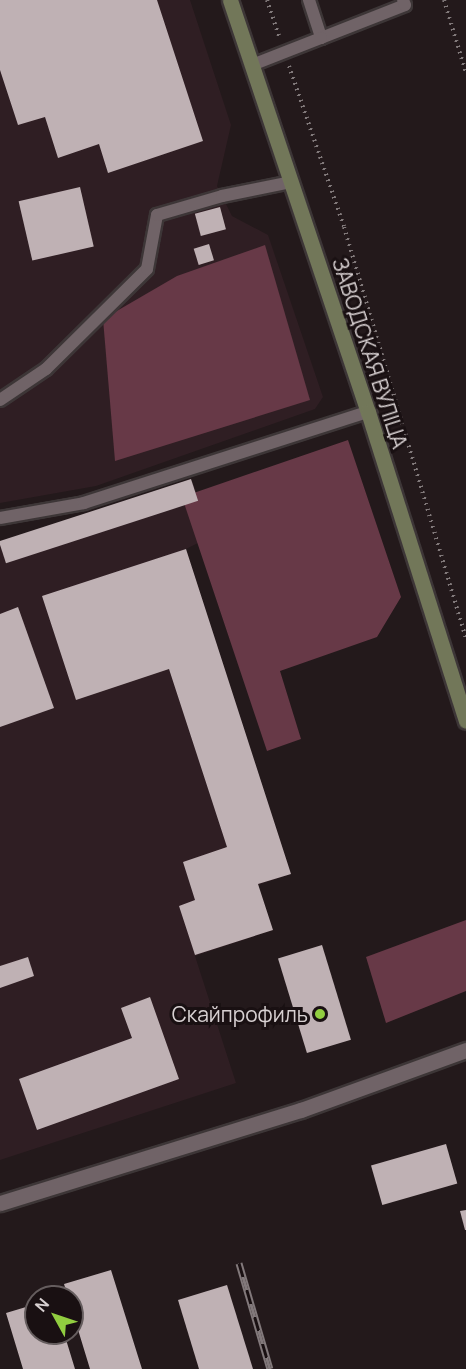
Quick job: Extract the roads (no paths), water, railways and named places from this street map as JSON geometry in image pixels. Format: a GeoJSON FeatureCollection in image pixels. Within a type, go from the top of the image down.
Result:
{"type":"FeatureCollection","features":[{"type":"Feature","properties":{"kind":"main road","name":"ЗАВОДСКАЯ ВУЛІЦА"},"geometry":{"type":"LineString","coordinates":[[230,0],[460,686],[466,722]]}},
{"type":"Feature","properties":{"kind":"street"},"geometry":{"type":"LineString","coordinates":[[0,1203],[301,1110],[466,1050]]}},
{"type":"Feature","properties":{"kind":"lane"},"geometry":{"type":"LineString","coordinates":[[309,0],[321,38]]}},
{"type":"Feature","properties":{"kind":"lane"},"geometry":{"type":"LineString","coordinates":[[252,65],[405,6],[403,0]]}},
{"type":"Feature","properties":{"kind":"lane"},"geometry":{"type":"LineString","coordinates":[[0,400],[46,369],[147,269],[157,214],[222,196],[291,182]]}},
{"type":"Feature","properties":{"kind":"lane"},"geometry":{"type":"LineString","coordinates":[[0,518],[84,503],[368,412]]}},
{"type":"Feature","properties":{"kind":"railway"},"geometry":{"type":"LineString","coordinates":[[239,1263],[270,1369]]}},
{"type":"Feature","properties":{"kind":"place","name":"Скайпрофиль"},"geometry":{"type":"Point","coordinates":[320,1014]}}]}
